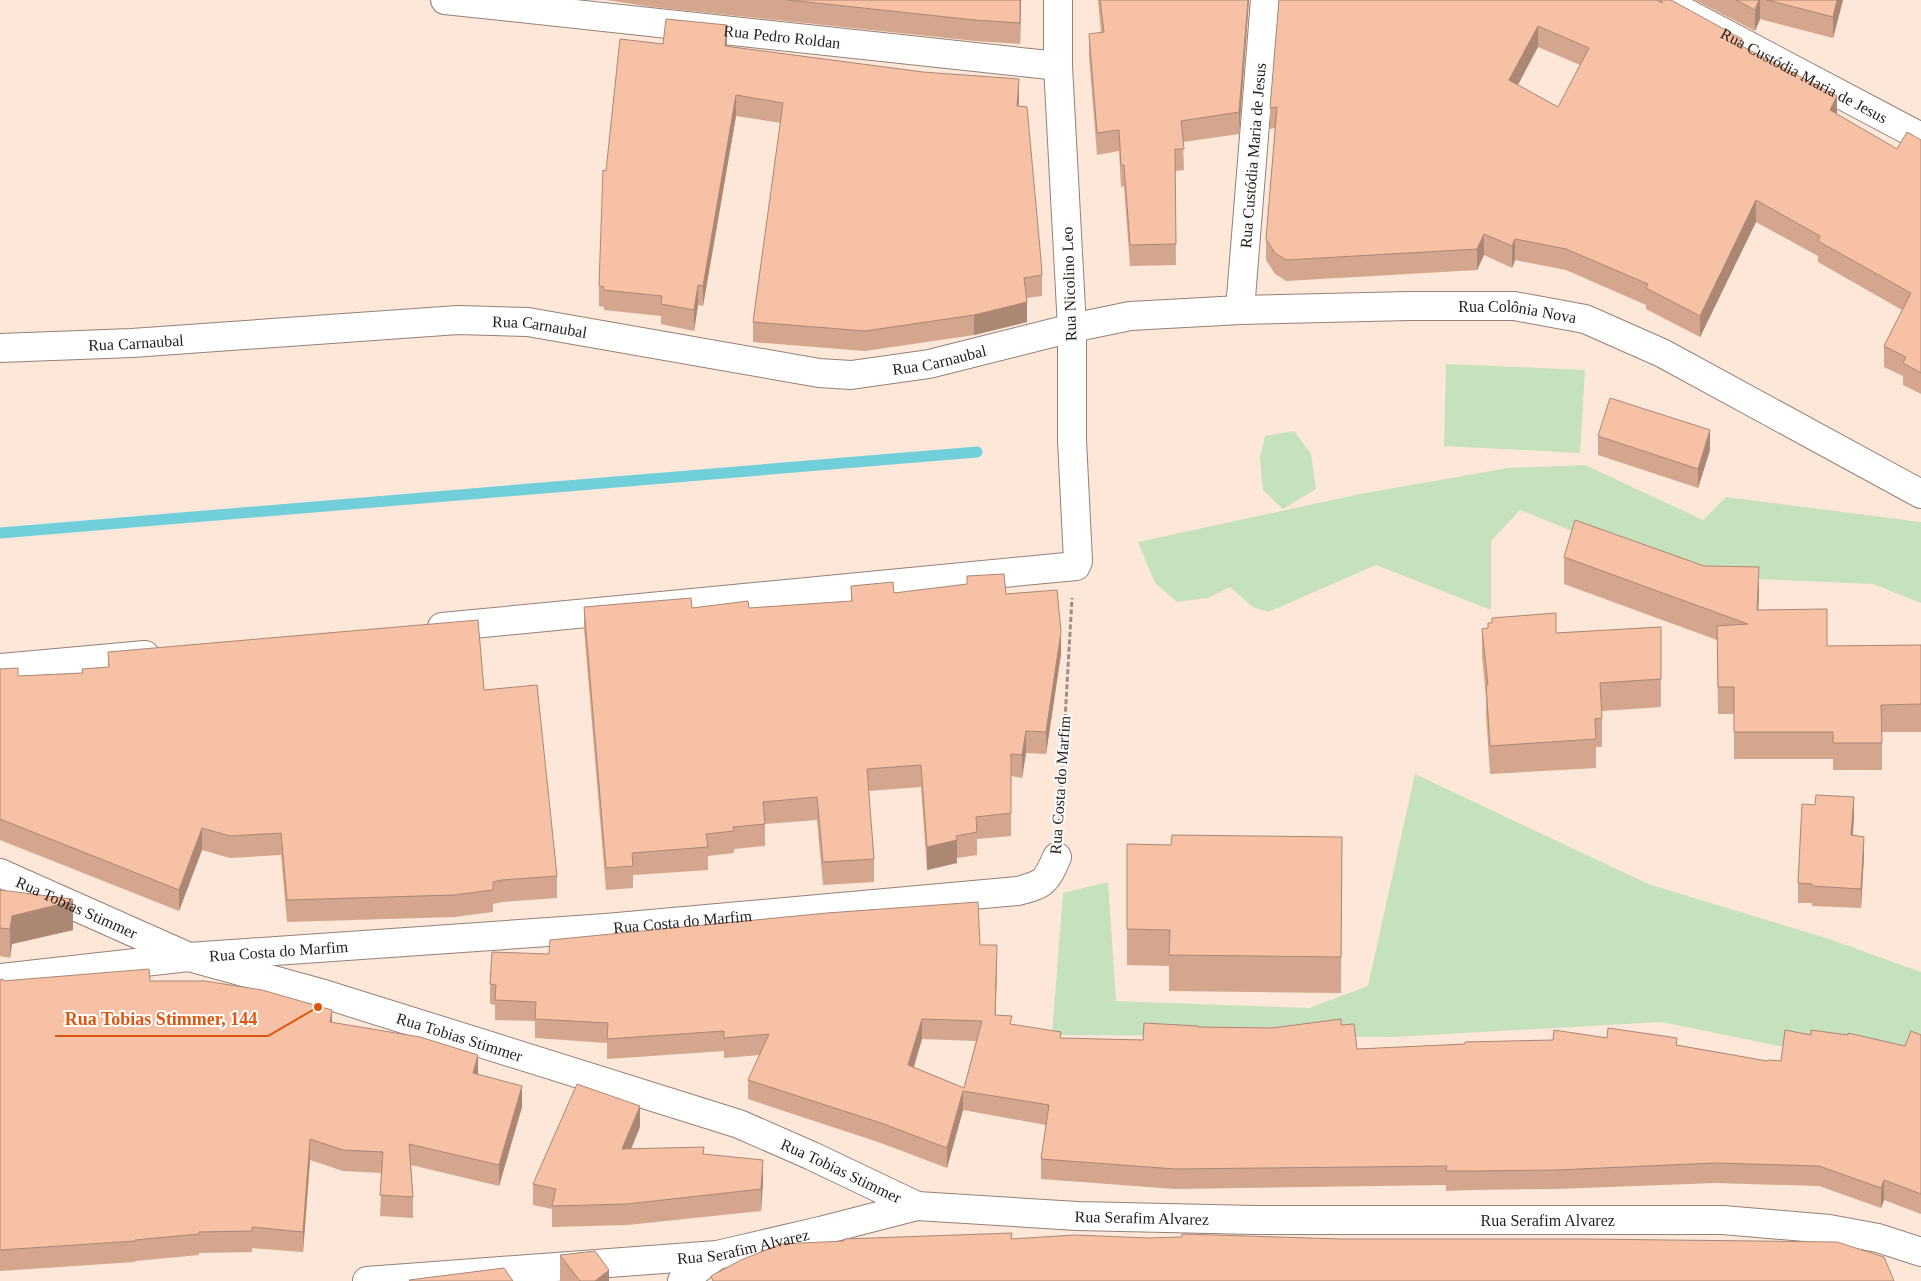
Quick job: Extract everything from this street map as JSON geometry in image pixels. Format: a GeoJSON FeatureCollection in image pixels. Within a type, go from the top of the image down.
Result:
{"type":"FeatureCollection","features":[{"type":"Feature","properties":{"kind":"street","name":"Rua Pedro Roldan"},"geometry":{"type":"LineString","coordinates":[[445,0],[1058,66]]}},
{"type":"Feature","properties":{"kind":"street","name":"Rua Nicolino Leo"},"geometry":{"type":"LineString","coordinates":[[1058,0],[1058,66],[1072,328],[1072,440],[1078,561],[1074,567]]}},
{"type":"Feature","properties":{"kind":"street","name":"Rua Custódia Maria de Jesus"},"geometry":{"type":"LineString","coordinates":[[1240,310],[1265,0]]}},
{"type":"Feature","properties":{"kind":"street","name":"Rua Custódia Maria de Jesus"},"geometry":{"type":"LineString","coordinates":[[1662,0],[1921,137]]}},
{"type":"Feature","properties":{"kind":"street","name":"Rua Colônia Nova"},"geometry":{"type":"LineString","coordinates":[[1072,328],[1130,316],[1240,310],[1401,306],[1514,306],[1585,319],[1662,353],[1921,494]]}},
{"type":"Feature","properties":{"kind":"street","name":"Rua Carnaubal"},"geometry":{"type":"LineString","coordinates":[[0,348],[132,343],[458,320],[528,322],[819,373],[851,375],[929,364],[1072,328]]}},
{"type":"Feature","properties":{"kind":"street"},"geometry":{"type":"LineString","coordinates":[[422,629],[1074,567]]}},
{"type":"Feature","properties":{"kind":"street"},"geometry":{"type":"LineString","coordinates":[[0,668],[165,653]]}},
{"type":"Feature","properties":{"kind":"street","name":"Rua Costa do Marfim"},"geometry":{"type":"LineString","coordinates":[[0,978],[189,957],[606,928],[1018,891],[1036,886],[1047,879],[1057,857]]}},
{"type":"Feature","properties":{"kind":"street","name":"Rua Tobias Stimmer"},"geometry":{"type":"LineString","coordinates":[[0,873],[189,957],[324,994],[739,1124],[917,1206]]}},
{"type":"Feature","properties":{"kind":"street","name":"Rua Serafim Alvarez"},"geometry":{"type":"LineString","coordinates":[[367,1281],[717,1256],[820,1232],[917,1206],[1077,1216],[1255,1220],[1723,1220],[1829,1229],[1878,1238],[1921,1252]]}},
{"type":"Feature","properties":{"kind":"street"},"geometry":{"type":"LineString","coordinates":[[682,1281],[717,1256]]}},
{"type":"Feature","properties":{"kind":"path","name":"Rua Costa do Marfim"},"geometry":{"type":"LineString","coordinates":[[1057,857],[1074,567]]}},
{"type":"Feature","properties":{"kind":"green space"},"geometry":{"type":"Polygon","coordinates":[[[1446,364],[1585,370],[1580,453],[1444,446],[1446,364]]]}},
{"type":"Feature","properties":{"kind":"green space"},"geometry":{"type":"Polygon","coordinates":[[[1294,431],[1311,454],[1316,489],[1283,509],[1263,490],[1260,458],[1265,436],[1294,431]]]}},
{"type":"Feature","properties":{"kind":"green space"},"geometry":{"type":"Polygon","coordinates":[[[1585,465],[1703,520],[1726,497],[1921,522],[1921,603],[1873,584],[1683,576],[1520,510],[1491,541],[1491,610],[1376,565],[1268,612],[1253,607],[1230,587],[1208,598],[1177,602],[1155,583],[1138,542],[1360,494],[1508,468],[1585,465]]]}},
{"type":"Feature","properties":{"kind":"green space"},"geometry":{"type":"Polygon","coordinates":[[[1415,774],[1648,884],[1829,939],[1921,972],[1921,1075],[1662,1022],[1393,1037],[1052,1035],[1063,893],[1108,882],[1116,1001],[1309,1008],[1368,986],[1415,774]]]}},
{"type":"Feature","properties":{"kind":"building"},"geometry":{"type":"Polygon","coordinates":[[[788,0],[1020,0],[1020,23],[975,20],[788,0]]]}},
{"type":"Feature","properties":{"kind":"building"},"geometry":{"type":"Polygon","coordinates":[[[1100,0],[1248,0],[1239,112],[1181,121],[1184,149],[1175,149],[1176,244],[1130,245],[1124,165],[1121,165],[1119,130],[1097,133],[1089,34],[1104,32],[1100,0]]]}},
{"type":"Feature","properties":{"kind":"building"},"geometry":{"type":"Polygon","coordinates":[[[1279,0],[1656,0],[1663,3],[1660,0],[1671,0],[1742,39],[1740,45],[1837,96],[1830,110],[1897,149],[1907,132],[1921,140],[1921,373],[1903,363],[1906,357],[1884,346],[1911,293],[1818,241],[1820,236],[1756,200],[1700,316],[1646,288],[1648,284],[1566,249],[1515,239],[1512,246],[1484,234],[1477,249],[1286,260],[1275,253],[1266,239],[1277,107],[1270,108],[1279,0]],[[1538,26],[1509,80],[1558,107],[1589,48],[1538,26]]]}},
{"type":"Feature","properties":{"kind":"building"},"geometry":{"type":"Polygon","coordinates":[[[1736,0],[1759,0],[1755,10],[1736,0]]]}},
{"type":"Feature","properties":{"kind":"building"},"geometry":{"type":"Polygon","coordinates":[[[1767,0],[1837,0],[1833,17],[1767,0]]]}},
{"type":"Feature","properties":{"kind":"building"},"geometry":{"type":"Polygon","coordinates":[[[666,19],[727,25],[725,46],[923,72],[1019,79],[1017,106],[1027,107],[1042,275],[1024,278],[1027,302],[974,315],[865,331],[753,322],[783,103],[736,95],[703,286],[698,285],[694,310],[661,304],[662,296],[604,290],[604,287],[599,286],[603,170],[606,171],[620,39],[663,44],[666,19]]]}},
{"type":"Feature","properties":{"kind":"building"},"geometry":{"type":"Polygon","coordinates":[[[1610,398],[1710,430],[1698,469],[1598,436],[1610,398]]]}},
{"type":"Feature","properties":{"kind":"building"},"geometry":{"type":"Polygon","coordinates":[[[1575,520],[1704,566],[1759,567],[1757,610],[1827,609],[1827,646],[1921,645],[1921,704],[1881,705],[1882,743],[1833,743],[1833,732],[1734,732],[1734,687],[1718,687],[1717,626],[1748,624],[1564,557],[1575,520]]]}},
{"type":"Feature","properties":{"kind":"building"},"geometry":{"type":"Polygon","coordinates":[[[1004,574],[1006,594],[1057,590],[1061,632],[1046,732],[1026,731],[1022,755],[1011,754],[1011,813],[976,817],[977,832],[956,836],[957,840],[927,847],[921,765],[867,769],[874,859],[823,862],[817,797],[763,802],[765,824],[733,827],[734,831],[706,834],[708,847],[632,853],[633,866],[606,868],[584,607],[691,598],[692,608],[748,601],[749,608],[852,601],[851,586],[893,582],[894,593],[967,584],[967,576],[1004,574]]]}},
{"type":"Feature","properties":{"kind":"building"},"geometry":{"type":"Polygon","coordinates":[[[1556,613],[1556,633],[1661,627],[1661,679],[1600,683],[1602,718],[1595,719],[1596,739],[1490,746],[1486,685],[1488,685],[1482,629],[1488,628],[1488,623],[1492,623],[1492,618],[1556,613]]]}},
{"type":"Feature","properties":{"kind":"building"},"geometry":{"type":"Polygon","coordinates":[[[478,620],[484,690],[537,685],[557,876],[502,880],[493,882],[493,890],[454,895],[287,900],[281,833],[230,836],[202,828],[179,890],[0,819],[0,669],[18,668],[18,676],[83,673],[82,669],[109,667],[108,652],[478,620]]]}},
{"type":"Feature","properties":{"kind":"building"},"geometry":{"type":"Polygon","coordinates":[[[1816,795],[1854,797],[1851,835],[1864,837],[1861,889],[1812,886],[1812,884],[1798,883],[1802,804],[1815,805],[1816,795]]]}},
{"type":"Feature","properties":{"kind":"building"},"geometry":{"type":"Polygon","coordinates":[[[1172,835],[1342,837],[1341,957],[1169,955],[1170,930],[1127,929],[1127,844],[1171,845],[1172,835]]]}},
{"type":"Feature","properties":{"kind":"building"},"geometry":{"type":"Polygon","coordinates":[[[0,890],[72,899],[73,901],[12,916],[10,929],[0,928],[0,890]]]}},
{"type":"Feature","properties":{"kind":"building"},"geometry":{"type":"Polygon","coordinates":[[[978,902],[980,945],[997,945],[995,1015],[1012,1016],[1010,1024],[1061,1032],[1060,1038],[1143,1040],[1144,1023],[1198,1027],[1272,1028],[1341,1019],[1341,1025],[1354,1024],[1357,1049],[1465,1044],[1465,1042],[1553,1040],[1554,1030],[1607,1038],[1608,1028],[1677,1038],[1676,1045],[1767,1061],[1781,1061],[1785,1030],[1811,1035],[1811,1030],[1848,1035],[1848,1033],[1905,1046],[1911,1031],[1921,1035],[1921,1194],[1884,1180],[1881,1188],[1819,1166],[1715,1163],[1556,1170],[1470,1171],[1446,1171],[1447,1166],[1175,1169],[1041,1159],[1049,1105],[963,1091],[947,1148],[881,1123],[748,1080],[769,1034],[724,1038],[724,1031],[607,1039],[608,1023],[535,1019],[536,1002],[495,1000],[496,985],[490,984],[492,952],[549,954],[550,940],[827,913],[978,902]],[[922,1019],[908,1065],[964,1088],[982,1021],[922,1019]]]}},
{"type":"Feature","properties":{"kind":"building"},"geometry":{"type":"Polygon","coordinates":[[[149,969],[150,981],[205,981],[262,990],[332,1010],[330,1022],[420,1037],[478,1055],[473,1073],[522,1086],[499,1165],[409,1144],[413,1197],[380,1195],[383,1152],[343,1150],[310,1139],[303,1232],[252,1227],[252,1231],[199,1232],[199,1234],[135,1241],[0,1250],[0,980],[149,969]]]}},
{"type":"Feature","properties":{"kind":"building"},"geometry":{"type":"Polygon","coordinates":[[[577,1084],[640,1106],[622,1149],[704,1147],[703,1154],[763,1160],[761,1189],[627,1204],[552,1206],[556,1189],[533,1184],[577,1084]]]}},
{"type":"Feature","properties":{"kind":"building"},"geometry":{"type":"Polygon","coordinates":[[[1012,1233],[1011,1239],[1074,1235],[1149,1238],[1182,1237],[1182,1234],[1341,1239],[1837,1242],[1884,1257],[1894,1281],[713,1281],[711,1276],[741,1260],[781,1244],[844,1241],[844,1239],[1012,1233]]]}},
{"type":"Feature","properties":{"kind":"building"},"geometry":{"type":"Polygon","coordinates":[[[595,1251],[609,1270],[595,1281],[580,1281],[560,1255],[595,1251]]]}},
{"type":"Feature","properties":{"kind":"building"},"geometry":{"type":"Polygon","coordinates":[[[504,1268],[513,1281],[409,1280],[504,1268]]]}},
{"type":"Feature","properties":{"kind":"waterway"},"geometry":{"type":"LineString","coordinates":[[0,533],[977,452]]}},
{"type":"Feature","properties":{"kind":"place","name":"Rua Tobias Stimmer, 144"},"geometry":{"type":"Point","coordinates":[318,1007]}}]}
